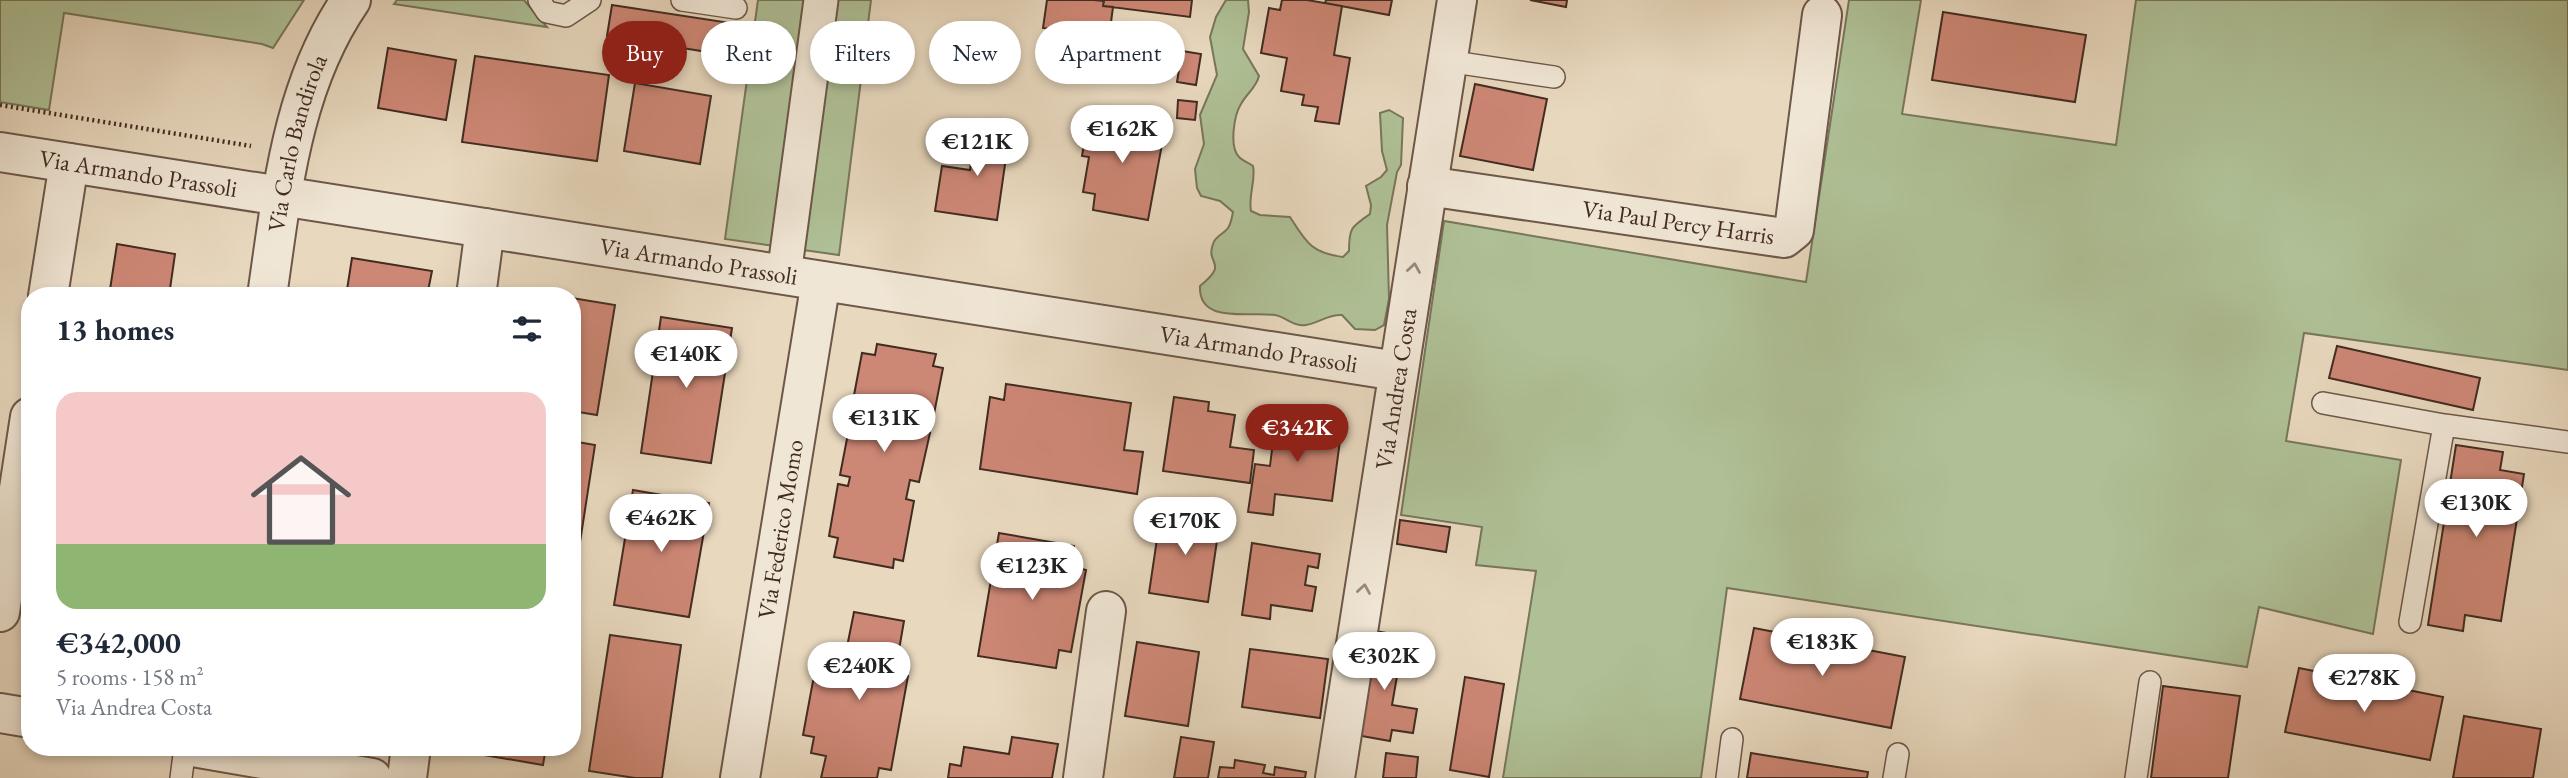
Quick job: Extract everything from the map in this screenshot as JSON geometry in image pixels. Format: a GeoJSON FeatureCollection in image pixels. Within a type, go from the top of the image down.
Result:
{"type":"FeatureCollection","features":[{"type":"Feature","properties":{"kind":"street","name":"Via Carlo Bandirola"},"geometry":{"type":"LineString","coordinates":[[268,287],[296,122],[321,53],[351,0]]}},
{"type":"Feature","properties":{"kind":"street"},"geometry":{"type":"LineString","coordinates":[[784,275],[821,0]]}},
{"type":"Feature","properties":{"kind":"street","name":"Via Andrea Costa"},"geometry":{"type":"LineString","coordinates":[[1335,778],[1457,0]]}},
{"type":"Feature","properties":{"kind":"street","name":"Via Paul Percy Harris"},"geometry":{"type":"LineString","coordinates":[[1427,186],[1784,238],[1794,230],[1822,8]]}},
{"type":"Feature","properties":{"kind":"street","name":"Via Armando Prassoli"},"geometry":{"type":"LineString","coordinates":[[0,152],[1397,371]]}},
{"type":"Feature","properties":{"kind":"street"},"geometry":{"type":"LineString","coordinates":[[49,287],[69,163]]}},
{"type":"Feature","properties":{"kind":"street"},"geometry":{"type":"LineString","coordinates":[[477,287],[485,228]]}},
{"type":"Feature","properties":{"kind":"street","name":"Via Federico Momo"},"geometry":{"type":"LineString","coordinates":[[740,778],[821,281]]}},
{"type":"Feature","properties":{"kind":"street"},"geometry":{"type":"LineString","coordinates":[[0,612],[21,476]]}},
{"type":"Feature","properties":{"kind":"street"},"geometry":{"type":"LineString","coordinates":[[1083,778],[1106,611]]}},
{"type":"Feature","properties":{"kind":"street"},"geometry":{"type":"LineString","coordinates":[[0,713],[21,717]]}},
{"type":"Feature","properties":{"kind":"street"},"geometry":{"type":"LineString","coordinates":[[245,756],[372,778]]}},
{"type":"Feature","properties":{"kind":"street"},"geometry":{"type":"LineString","coordinates":[[407,778],[410,756]]}},
{"type":"Feature","properties":{"kind":"lane"},"geometry":{"type":"LineString","coordinates":[[539,0],[547,12],[566,16],[590,0]]}},
{"type":"Feature","properties":{"kind":"lane"},"geometry":{"type":"LineString","coordinates":[[682,0],[736,8]]}},
{"type":"Feature","properties":{"kind":"lane"},"geometry":{"type":"LineString","coordinates":[[1447,61],[1554,77]]}},
{"type":"Feature","properties":{"kind":"lane"},"geometry":{"type":"LineString","coordinates":[[2323,403],[2444,425],[2568,442]]}},
{"type":"Feature","properties":{"kind":"lane"},"geometry":{"type":"LineString","coordinates":[[2410,622],[2444,425]]}},
{"type":"Feature","properties":{"kind":"lane"},"geometry":{"type":"LineString","coordinates":[[2136,778],[2150,682]]}},
{"type":"Feature","properties":{"kind":"lane"},"geometry":{"type":"LineString","coordinates":[[1727,778],[1732,739]]}},
{"type":"Feature","properties":{"kind":"lane"},"geometry":{"type":"LineString","coordinates":[[1894,778],[1898,754]]}},
{"type":"Feature","properties":{"kind":"lane"},"geometry":{"type":"LineString","coordinates":[[181,778],[184,756]]}},
{"type":"Feature","properties":{"kind":"path"},"geometry":{"type":"LineString","coordinates":[[0,105],[290,153]]}},
{"type":"Feature","properties":{"kind":"green space"},"geometry":{"type":"Polygon","coordinates":[[[0,0],[304,0],[273,48],[262,44],[64,13],[49,110],[0,102],[0,0]]]}},
{"type":"Feature","properties":{"kind":"green space"},"geometry":{"type":"Polygon","coordinates":[[[397,0],[524,0],[547,27],[394,4],[397,0]]]}},
{"type":"Feature","properties":{"kind":"green space"},"geometry":{"type":"Polygon","coordinates":[[[758,0],[871,0],[868,21],[810,21],[810,84],[860,84],[839,255],[725,239],[746,84],[796,84],[796,21],[755,21],[758,0]]]}},
{"type":"Feature","properties":{"kind":"green space"},"geometry":{"type":"Polygon","coordinates":[[[1226,0],[1248,0],[1249,12],[1243,49],[1259,76],[1238,109],[1234,131],[1236,152],[1253,166],[1251,211],[1260,215],[1290,217],[1310,245],[1323,253],[1343,257],[1349,251],[1352,229],[1370,214],[1371,205],[1366,186],[1387,170],[1382,151],[1380,113],[1389,110],[1403,118],[1401,165],[1397,172],[1387,225],[1389,299],[1384,325],[1375,330],[1355,329],[1342,315],[1302,325],[1275,315],[1227,314],[1207,306],[1202,298],[1200,286],[1215,268],[1211,251],[1213,244],[1229,226],[1233,212],[1220,201],[1201,196],[1197,188],[1195,169],[1204,144],[1200,115],[1217,75],[1210,37],[1216,17],[1226,0]]]}},
{"type":"Feature","properties":{"kind":"green space"},"geometry":{"type":"Polygon","coordinates":[[[1849,0],[1921,0],[1902,114],[2116,145],[2136,0],[2568,0],[2568,370],[2304,333],[2286,441],[2401,460],[2373,634],[2259,607],[2247,667],[1727,588],[1701,778],[1503,778],[1536,571],[1476,565],[1482,527],[1401,515],[1444,221],[1806,282],[1849,0]]]}},
{"type":"Feature","properties":{"kind":"building"},"geometry":{"type":"Polygon","coordinates":[[[1047,0],[1104,1],[1103,6],[1113,7],[1111,21],[1044,21],[1047,0]]]}},
{"type":"Feature","properties":{"kind":"building"},"geometry":{"type":"Polygon","coordinates":[[[1104,0],[1192,0],[1190,17],[1103,6],[1104,0]]]}},
{"type":"Feature","properties":{"kind":"building"},"geometry":{"type":"Polygon","coordinates":[[[1282,0],[1307,0],[1342,6],[1334,55],[1350,58],[1339,124],[1315,121],[1318,107],[1302,105],[1304,95],[1281,91],[1287,58],[1261,53],[1269,8],[1280,10],[1282,0]]]}},
{"type":"Feature","properties":{"kind":"building"},"geometry":{"type":"Polygon","coordinates":[[[1326,0],[1392,0],[1389,15],[1325,3],[1326,0]]]}},
{"type":"Feature","properties":{"kind":"building"},"geometry":{"type":"Polygon","coordinates":[[[1530,0],[1567,0],[1566,7],[1530,0]]]}},
{"type":"Feature","properties":{"kind":"building"},"geometry":{"type":"Polygon","coordinates":[[[612,5],[717,21],[701,21],[701,51],[687,49],[687,21],[609,21],[612,5]]]}},
{"type":"Feature","properties":{"kind":"building"},"geometry":{"type":"Polygon","coordinates":[[[1943,12],[2086,35],[2075,102],[1932,80],[1943,12]]]}},
{"type":"Feature","properties":{"kind":"building"},"geometry":{"type":"Polygon","coordinates":[[[388,48],[456,60],[446,120],[378,108],[388,48]]]}},
{"type":"Feature","properties":{"kind":"building"},"geometry":{"type":"Polygon","coordinates":[[[1185,51],[1201,54],[1196,85],[1185,83],[1185,51]]]}},
{"type":"Feature","properties":{"kind":"building"},"geometry":{"type":"Polygon","coordinates":[[[475,56],[602,74],[602,84],[608,84],[597,161],[462,142],[475,56]]]}},
{"type":"Feature","properties":{"kind":"building"},"geometry":{"type":"Polygon","coordinates":[[[635,84],[711,96],[700,164],[624,151],[635,84]]]}},
{"type":"Feature","properties":{"kind":"building"},"geometry":{"type":"Polygon","coordinates":[[[1475,84],[1547,99],[1533,170],[1460,156],[1475,84]]]}},
{"type":"Feature","properties":{"kind":"building"},"geometry":{"type":"Polygon","coordinates":[[[1178,100],[1197,102],[1195,120],[1177,118],[1178,100]]]}},
{"type":"Feature","properties":{"kind":"building"},"geometry":{"type":"Polygon","coordinates":[[[1089,115],[1165,128],[1148,220],[1093,210],[1095,194],[1083,192],[1089,157],[1082,156],[1089,115]]]}},
{"type":"Feature","properties":{"kind":"building"},"geometry":{"type":"Polygon","coordinates":[[[977,124],[1010,130],[997,220],[935,211],[942,166],[970,170],[977,124]]]}},
{"type":"Feature","properties":{"kind":"building"},"geometry":{"type":"Polygon","coordinates":[[[117,244],[175,254],[170,287],[110,287],[117,244]]]}},
{"type":"Feature","properties":{"kind":"building"},"geometry":{"type":"Polygon","coordinates":[[[352,258],[432,271],[429,287],[347,287],[352,258]]]}},
{"type":"Feature","properties":{"kind":"building"},"geometry":{"type":"Polygon","coordinates":[[[581,299],[615,305],[597,415],[581,412],[581,299]]]}},
{"type":"Feature","properties":{"kind":"building"},"geometry":{"type":"Polygon","coordinates":[[[661,317],[732,328],[711,463],[641,453],[661,317]]]}},
{"type":"Feature","properties":{"kind":"building"},"geometry":{"type":"Polygon","coordinates":[[[877,344],[936,354],[933,366],[943,368],[934,414],[924,413],[920,432],[930,433],[919,482],[910,480],[906,499],[914,501],[903,561],[894,559],[893,568],[834,557],[838,538],[829,536],[838,484],[848,486],[850,477],[840,475],[851,418],[862,420],[863,413],[851,411],[862,353],[875,355],[877,344]]]}},
{"type":"Feature","properties":{"kind":"building"},"geometry":{"type":"Polygon","coordinates":[[[2337,346],[2480,378],[2473,410],[2329,378],[2337,346]]]}},
{"type":"Feature","properties":{"kind":"building"},"geometry":{"type":"Polygon","coordinates":[[[1006,384],[1131,403],[1124,450],[1143,452],[1137,494],[980,469],[990,397],[1004,400],[1006,384]]]}},
{"type":"Feature","properties":{"kind":"building"},"geometry":{"type":"Polygon","coordinates":[[[1174,397],[1209,402],[1208,411],[1235,415],[1230,447],[1254,450],[1250,483],[1163,471],[1174,397]]]}},
{"type":"Feature","properties":{"kind":"building"},"geometry":{"type":"Polygon","coordinates":[[[1276,417],[1342,425],[1332,501],[1275,494],[1273,515],[1248,512],[1255,464],[1270,466],[1276,417]]]}},
{"type":"Feature","properties":{"kind":"building"},"geometry":{"type":"Polygon","coordinates":[[[581,443],[595,445],[581,536],[581,443]]]}},
{"type":"Feature","properties":{"kind":"building"},"geometry":{"type":"Polygon","coordinates":[[[2456,445],[2503,452],[2500,470],[2524,474],[2501,621],[2465,615],[2463,631],[2428,625],[2456,445]]]}},
{"type":"Feature","properties":{"kind":"building"},"geometry":{"type":"Polygon","coordinates":[[[633,490],[709,503],[689,617],[614,605],[633,490]]]}},
{"type":"Feature","properties":{"kind":"building"},"geometry":{"type":"Polygon","coordinates":[[[1161,512],[1220,520],[1208,602],[1149,593],[1161,512]]]}},
{"type":"Feature","properties":{"kind":"building"},"geometry":{"type":"Polygon","coordinates":[[[1400,520],[1450,527],[1446,552],[1397,544],[1400,520]]]}},
{"type":"Feature","properties":{"kind":"building"},"geometry":{"type":"Polygon","coordinates":[[[999,533],[1074,546],[1070,566],[1086,570],[1071,652],[1059,650],[1056,668],[978,656],[999,533]]]}},
{"type":"Feature","properties":{"kind":"building"},"geometry":{"type":"Polygon","coordinates":[[[1252,543],[1320,554],[1318,568],[1308,566],[1305,585],[1316,587],[1312,611],[1271,605],[1270,619],[1242,615],[1252,543]]]}},
{"type":"Feature","properties":{"kind":"building"},"geometry":{"type":"Polygon","coordinates":[[[854,612],[904,621],[895,673],[908,676],[891,770],[879,768],[877,778],[821,778],[826,756],[811,753],[814,737],[803,735],[813,681],[821,682],[824,665],[837,667],[841,646],[847,647],[854,612]]]}},
{"type":"Feature","properties":{"kind":"building"},"geometry":{"type":"Polygon","coordinates":[[[1754,628],[1905,657],[1891,728],[1740,699],[1754,628]]]}},
{"type":"Feature","properties":{"kind":"building"},"geometry":{"type":"Polygon","coordinates":[[[1375,631],[1404,636],[1392,705],[1417,709],[1413,733],[1392,730],[1390,741],[1356,735],[1375,631]]]}},
{"type":"Feature","properties":{"kind":"building"},"geometry":{"type":"Polygon","coordinates":[[[610,635],[681,645],[662,778],[635,778],[589,771],[610,635]]]}},
{"type":"Feature","properties":{"kind":"building"},"geometry":{"type":"Polygon","coordinates":[[[1137,642],[1199,652],[1188,726],[1125,716],[1137,642]]]}},
{"type":"Feature","properties":{"kind":"building"},"geometry":{"type":"Polygon","coordinates":[[[1250,649],[1328,659],[1320,718],[1242,707],[1250,649]]]}},
{"type":"Feature","properties":{"kind":"building"},"geometry":{"type":"Polygon","coordinates":[[[2299,668],[2443,697],[2430,760],[2285,732],[2299,668]]]}},
{"type":"Feature","properties":{"kind":"building"},"geometry":{"type":"Polygon","coordinates":[[[1465,677],[1504,684],[1489,777],[1450,770],[1465,677]]]}},
{"type":"Feature","properties":{"kind":"building"},"geometry":{"type":"Polygon","coordinates":[[[2163,686],[2240,696],[2228,778],[2151,778],[2163,686]]]}},
{"type":"Feature","properties":{"kind":"building"},"geometry":{"type":"Polygon","coordinates":[[[2464,716],[2541,729],[2533,778],[2453,778],[2464,716]]]}},
{"type":"Feature","properties":{"kind":"building"},"geometry":{"type":"Polygon","coordinates":[[[1012,737],[1058,744],[1052,778],[948,778],[950,764],[961,766],[964,747],[1009,754],[1012,737]]]}},
{"type":"Feature","properties":{"kind":"building"},"geometry":{"type":"Polygon","coordinates":[[[1181,737],[1214,742],[1208,778],[1174,778],[1181,737]]]}},
{"type":"Feature","properties":{"kind":"building"},"geometry":{"type":"Polygon","coordinates":[[[1386,753],[1418,757],[1416,778],[1383,778],[1386,753]]]}},
{"type":"Feature","properties":{"kind":"building"},"geometry":{"type":"Polygon","coordinates":[[[1751,753],[1868,772],[1867,778],[1747,778],[1751,753]]]}},
{"type":"Feature","properties":{"kind":"building"},"geometry":{"type":"Polygon","coordinates":[[[490,756],[544,756],[543,765],[490,756]]]}},
{"type":"Feature","properties":{"kind":"building"},"geometry":{"type":"Polygon","coordinates":[[[1235,760],[1265,765],[1263,773],[1274,775],[1275,767],[1306,772],[1305,778],[1218,778],[1220,767],[1234,768],[1235,760]]]}}]}
